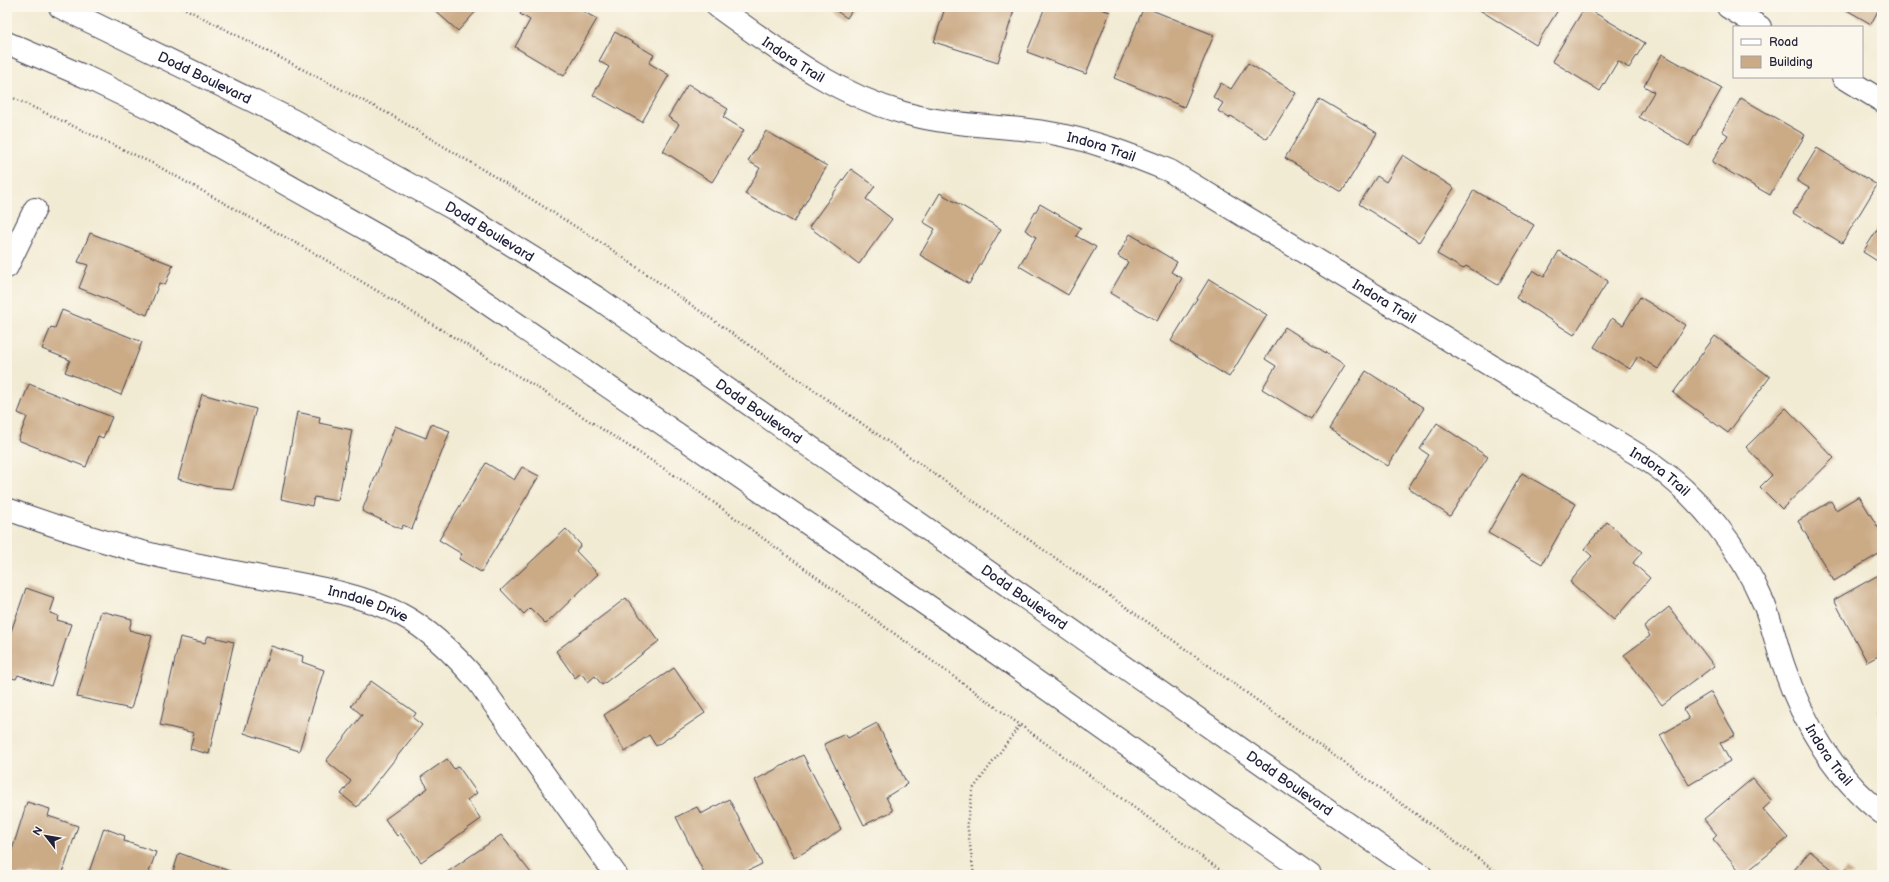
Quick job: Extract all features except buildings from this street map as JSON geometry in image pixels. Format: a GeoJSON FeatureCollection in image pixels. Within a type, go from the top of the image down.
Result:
{"type":"FeatureCollection","features":[{"type":"Feature","properties":{"kind":"main road","name":"Dodd Boulevard"},"geometry":{"type":"LineString","coordinates":[[60,7],[292,120],[454,209],[599,299],[1421,875]]}},
{"type":"Feature","properties":{"kind":"main road","name":"Indora Trail"},"geometry":{"type":"LineString","coordinates":[[718,7],[810,72],[868,101],[929,119],[1023,130],[1080,139],[1114,149],[1170,171],[1650,462],[1670,476],[1704,510],[1739,557],[1764,605],[1794,694],[1815,737],[1848,782],[1882,813]]}},
{"type":"Feature","properties":{"kind":"main road"},"geometry":{"type":"LineString","coordinates":[[1728,7],[1758,26]]}},
{"type":"Feature","properties":{"kind":"main road"},"geometry":{"type":"LineString","coordinates":[[7,43],[86,77],[156,111],[438,269],[586,369],[982,644],[1310,875]]}},
{"type":"Feature","properties":{"kind":"main road"},"geometry":{"type":"LineString","coordinates":[[1845,78],[1882,101]]}},
{"type":"Feature","properties":{"kind":"main road"},"geometry":{"type":"LineString","coordinates":[[7,267],[35,209]]}},
{"type":"Feature","properties":{"kind":"main road","name":"Inndale Drive"},"geometry":{"type":"LineString","coordinates":[[7,509],[49,524],[125,547],[239,573],[315,586],[375,603],[401,615],[431,636],[459,659],[479,683],[616,875]]}},
{"type":"Feature","properties":{"kind":"path"},"geometry":{"type":"LineString","coordinates":[[182,7],[391,116],[512,187],[605,245],[1150,624],[1501,875]]}},
{"type":"Feature","properties":{"kind":"path"},"geometry":{"type":"LineString","coordinates":[[7,95],[154,164],[321,257],[541,390],[690,486],[1227,875]]}},
{"type":"Feature","properties":{"kind":"path"},"geometry":{"type":"LineString","coordinates":[[974,875],[967,823],[973,788],[1020,725]]}}]}
